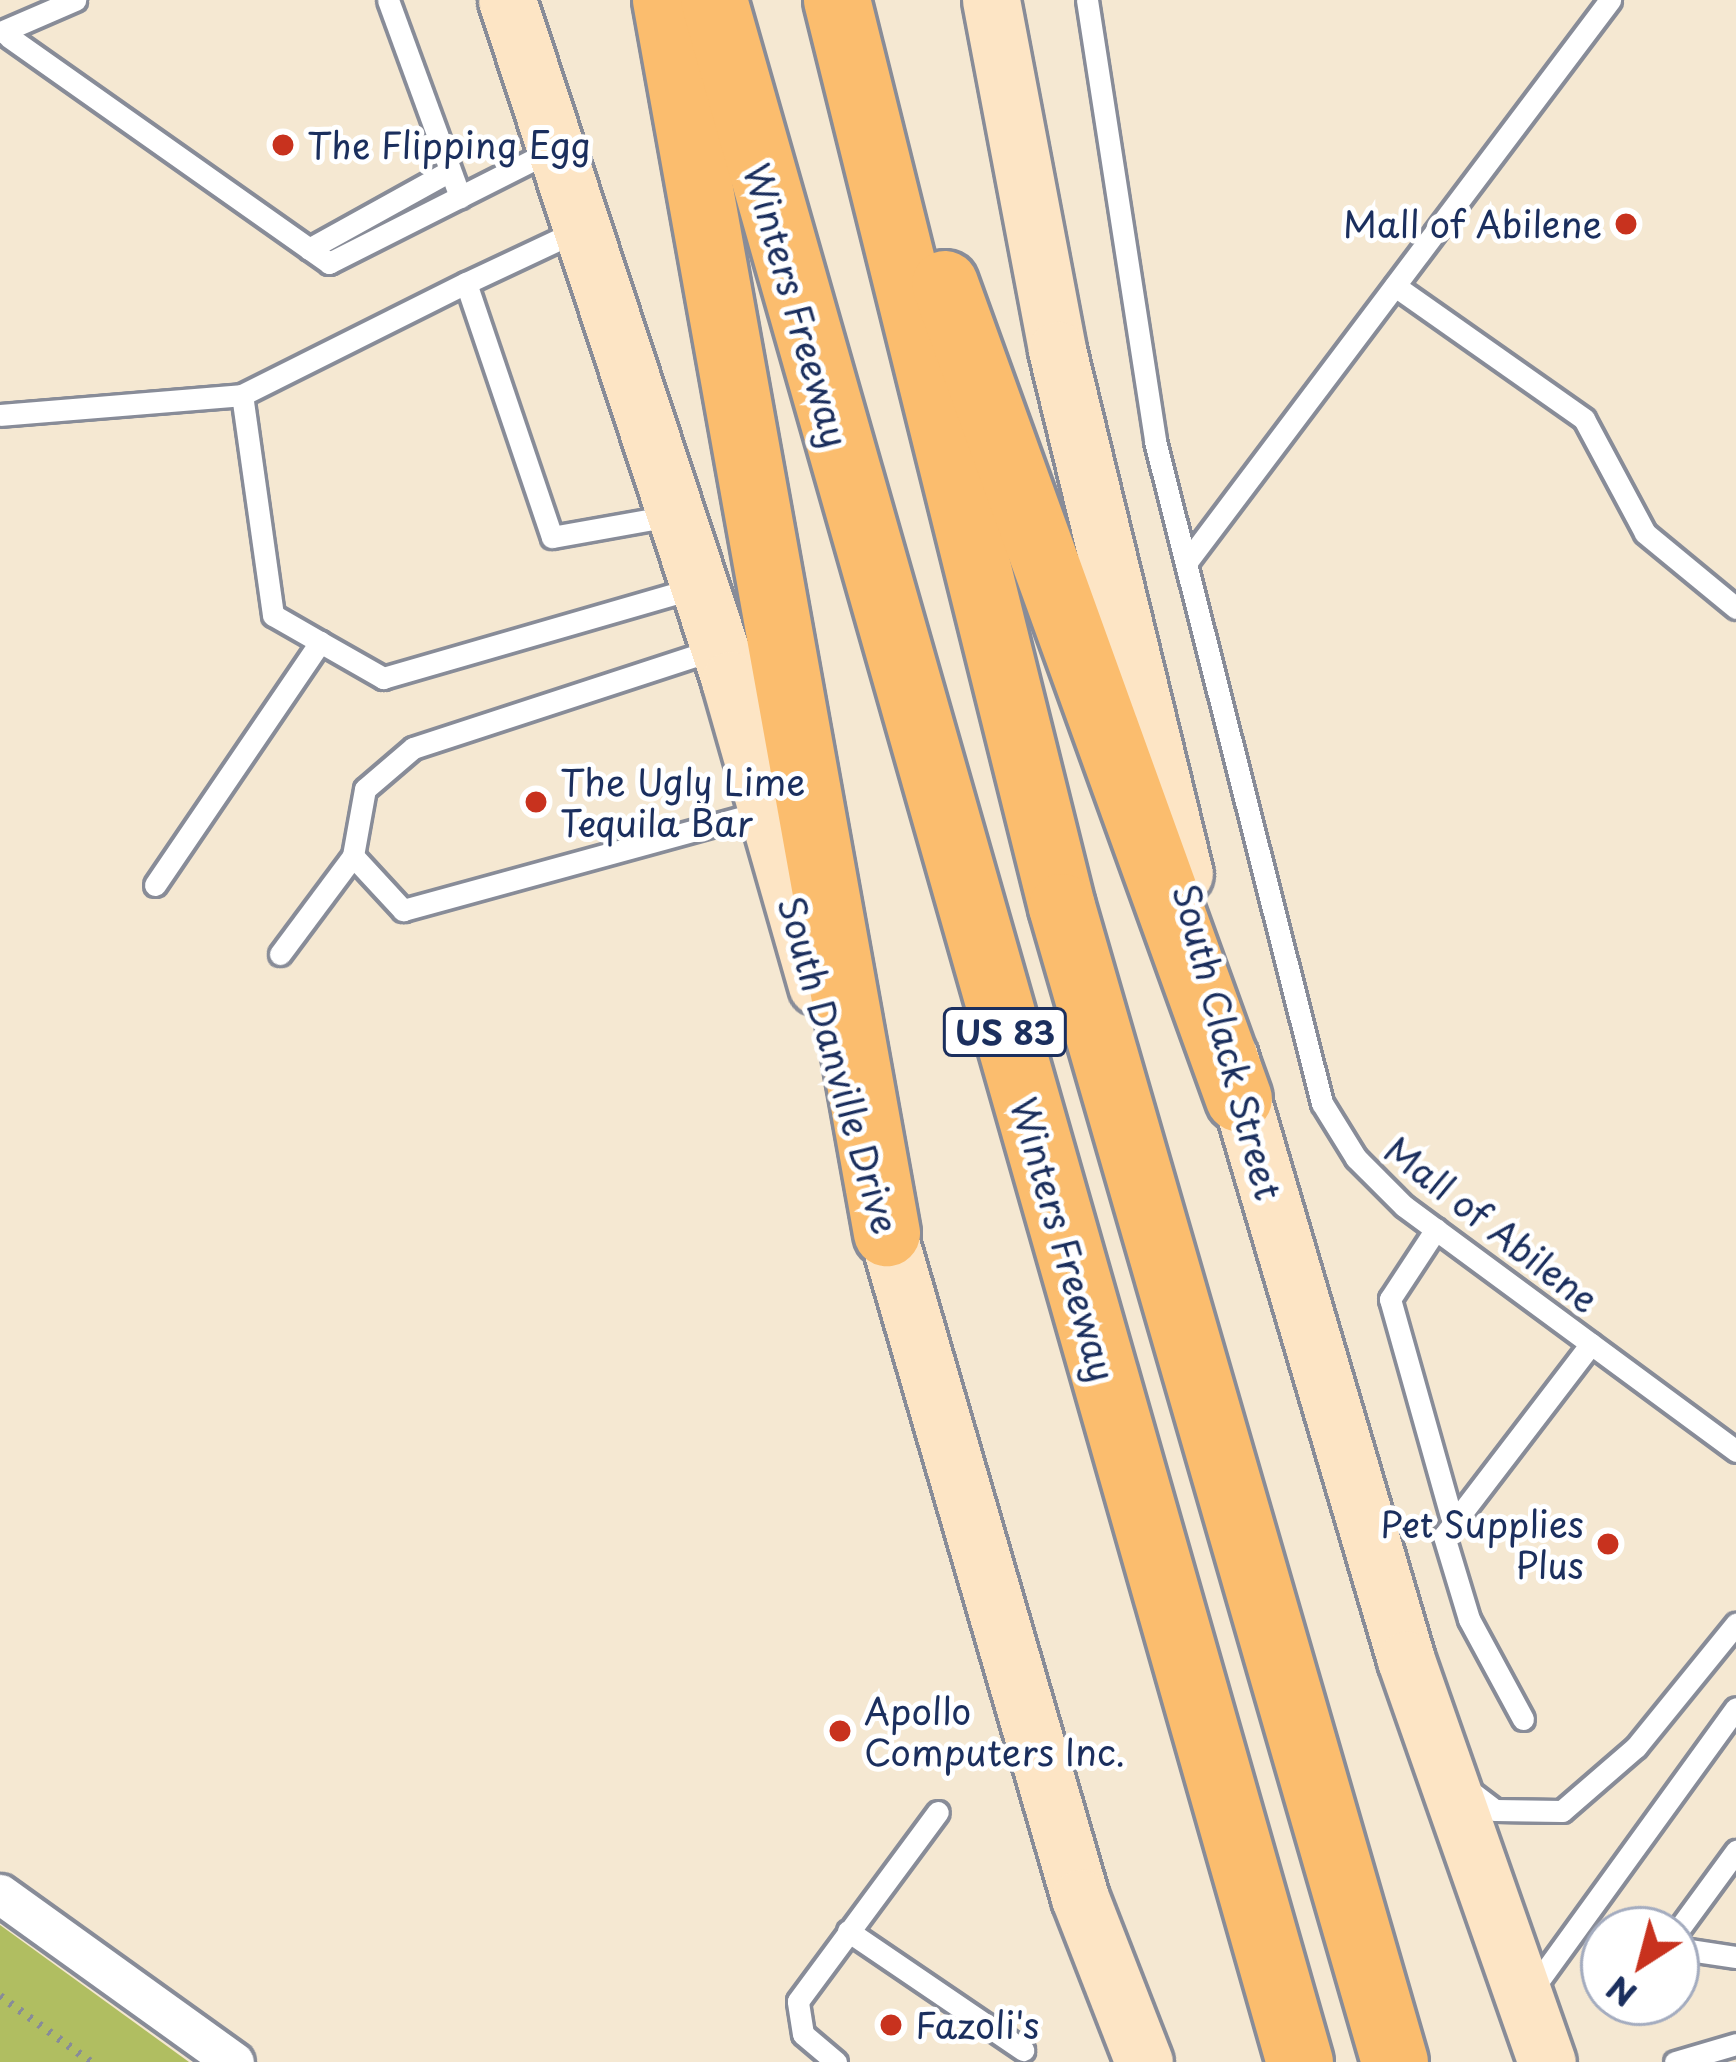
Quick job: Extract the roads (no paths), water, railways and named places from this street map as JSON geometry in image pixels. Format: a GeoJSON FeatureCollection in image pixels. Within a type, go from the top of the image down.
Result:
{"type":"FeatureCollection","features":[{"type":"Feature","properties":{"kind":"highway"},"geometry":{"type":"LineString","coordinates":[[666,0],[887,1233]]}},
{"type":"Feature","properties":{"kind":"highway","name":"Winters Freeway"},"geometry":{"type":"LineString","coordinates":[[714,0],[1300,2062]]}},
{"type":"Feature","properties":{"kind":"highway"},"geometry":{"type":"LineString","coordinates":[[840,0],[1239,1099]]}},
{"type":"Feature","properties":{"kind":"highway","name":"US 83"},"geometry":{"type":"LineString","coordinates":[[840,0],[1062,907],[1395,2062]]}},
{"type":"Feature","properties":{"kind":"main road","name":"South Danville Drive"},"geometry":{"type":"LineString","coordinates":[[507,0],[719,648],[1080,1898],[1144,2062]]}},
{"type":"Feature","properties":{"kind":"main road","name":"South Clack Street"},"geometry":{"type":"LineString","coordinates":[[991,0],[1057,350],[1239,1099],[1444,1771],[1547,2062]]}},
{"type":"Feature","properties":{"kind":"street"},"geometry":{"type":"LineString","coordinates":[[0,1894],[234,2062]]}},
{"type":"Feature","properties":{"kind":"lane"},"geometry":{"type":"LineString","coordinates":[[75,0],[4,34],[329,263],[554,149]]}},
{"type":"Feature","properties":{"kind":"lane"},"geometry":{"type":"LineString","coordinates":[[388,0],[460,196]]}},
{"type":"Feature","properties":{"kind":"lane","name":"Mall of Abilene"},"geometry":{"type":"LineString","coordinates":[[1087,0],[1155,441],[1322,1102],[1356,1158],[1436,1229],[1736,1451]]}},
{"type":"Feature","properties":{"kind":"lane"},"geometry":{"type":"LineString","coordinates":[[1186,563],[1610,0]]}},
{"type":"Feature","properties":{"kind":"lane"},"geometry":{"type":"LineString","coordinates":[[309,249],[450,171]]}},
{"type":"Feature","properties":{"kind":"lane"},"geometry":{"type":"LineString","coordinates":[[0,416],[242,394],[581,229]]}},
{"type":"Feature","properties":{"kind":"lane"},"geometry":{"type":"LineString","coordinates":[[466,283],[551,537],[675,515]]}},
{"type":"Feature","properties":{"kind":"lane"},"geometry":{"type":"LineString","coordinates":[[1395,286],[1584,419],[1645,532],[1736,608]]}},
{"type":"Feature","properties":{"kind":"lane"},"geometry":{"type":"LineString","coordinates":[[242,394],[273,615],[383,678],[699,587]]}},
{"type":"Feature","properties":{"kind":"lane"},"geometry":{"type":"LineString","coordinates":[[154,885],[320,642]]}},
{"type":"Feature","properties":{"kind":"lane"},"geometry":{"type":"LineString","coordinates":[[280,954],[353,856],[365,789],[413,748],[719,648]]}},
{"type":"Feature","properties":{"kind":"lane"},"geometry":{"type":"LineString","coordinates":[[353,856],[403,910],[767,811]]}},
{"type":"Feature","properties":{"kind":"lane"},"geometry":{"type":"LineString","coordinates":[[1436,1229],[1390,1299],[1451,1516],[1449,1568],[1522,1719]]}},
{"type":"Feature","properties":{"kind":"lane"},"geometry":{"type":"LineString","coordinates":[[1451,1516],[1591,1344]]}},
{"type":"Feature","properties":{"kind":"lane"},"geometry":{"type":"LineString","coordinates":[[1444,1771],[1495,1810],[1562,1811],[1636,1747],[1727,1650],[1736,1624]]}},
{"type":"Feature","properties":{"kind":"lane"},"geometry":{"type":"LineString","coordinates":[[1523,2001],[1736,1708]]}},
{"type":"Feature","properties":{"kind":"lane"},"geometry":{"type":"LineString","coordinates":[[836,2062],[802,2034],[795,2012],[848,1931],[938,1812]]}},
{"type":"Feature","properties":{"kind":"lane"},"geometry":{"type":"LineString","coordinates":[[1696,1906],[1736,1851]]}},
{"type":"Feature","properties":{"kind":"lane"},"geometry":{"type":"LineString","coordinates":[[848,1931],[1023,2050]]}},
{"type":"Feature","properties":{"kind":"lane"},"geometry":{"type":"LineString","coordinates":[[1700,1952],[1736,1958]]}},
{"type":"Feature","properties":{"kind":"lane"},"geometry":{"type":"LineString","coordinates":[[1675,2062],[1736,2044]]}},
{"type":"Feature","properties":{"kind":"place","name":"The Flipping Egg"},"geometry":{"type":"Point","coordinates":[283,145]}},
{"type":"Feature","properties":{"kind":"place","name":"Mall of Abilene"},"geometry":{"type":"Point","coordinates":[1626,224]}},
{"type":"Feature","properties":{"kind":"place","name":"The Ugly Lime Tequila Bar"},"geometry":{"type":"Point","coordinates":[536,802]}},
{"type":"Feature","properties":{"kind":"place","name":"Pet Supplies Plus"},"geometry":{"type":"Point","coordinates":[1608,1544]}},
{"type":"Feature","properties":{"kind":"place","name":"Apollo Computers Inc."},"geometry":{"type":"Point","coordinates":[840,1731]}},
{"type":"Feature","properties":{"kind":"place","name":"Fazoli's"},"geometry":{"type":"Point","coordinates":[891,2025]}}]}
